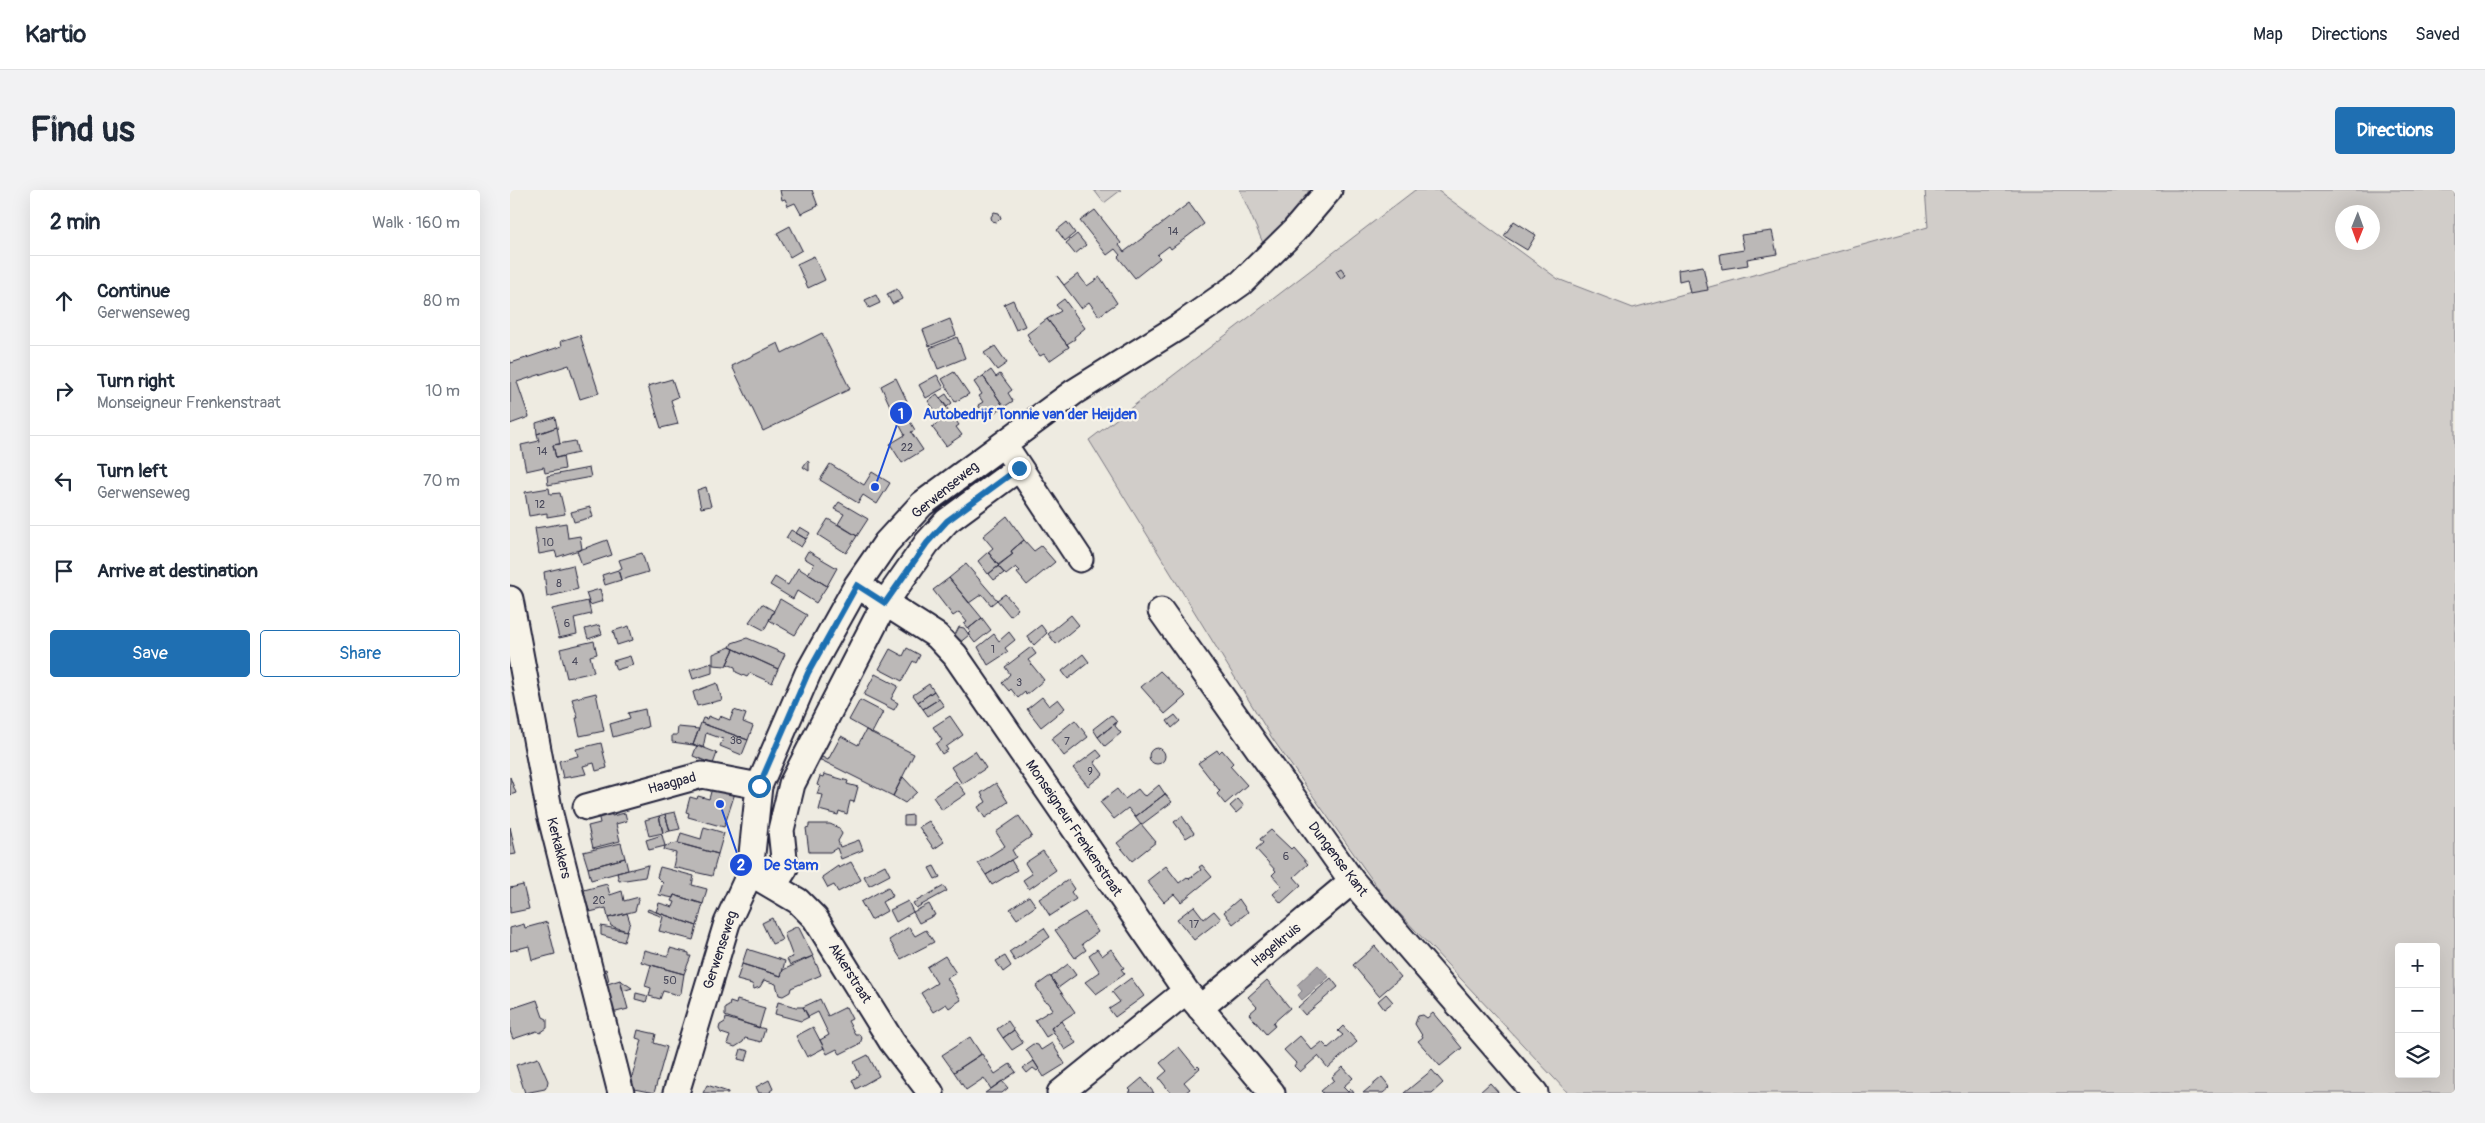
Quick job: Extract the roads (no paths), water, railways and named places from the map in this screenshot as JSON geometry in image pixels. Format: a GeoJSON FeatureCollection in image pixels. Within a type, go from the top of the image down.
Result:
{"type":"FeatureCollection","features":[{"type":"Feature","properties":{"kind":"street","name":"Gerwenseweg"},"geometry":{"type":"LineString","coordinates":[[676,1093],[726,923],[750,873],[759,786],[808,673],[857,585],[886,543],[922,504],[1074,392],[1222,298],[1250,276],[1263,259],[1294,231],[1322,195]]}},
{"type":"Feature","properties":{"kind":"street"},"geometry":{"type":"LineString","coordinates":[[1004,445],[1080,559]]}},
{"type":"Feature","properties":{"kind":"street","name":"Gerwenseweg"},"geometry":{"type":"LineString","coordinates":[[774,885],[785,868],[781,830],[792,784],[885,603],[927,543],[947,521],[1019,468]]}},
{"type":"Feature","properties":{"kind":"street","name":"Monseigneur Frenkenstraat"},"geometry":{"type":"LineString","coordinates":[[857,585],[937,636],[955,656],[1193,1000],[1272,1093]]}},
{"type":"Feature","properties":{"kind":"street","name":"Kerkakkers"},"geometry":{"type":"LineString","coordinates":[[510,599],[550,814],[621,1093]]}},
{"type":"Feature","properties":{"kind":"street","name":"Dungense Kant"},"geometry":{"type":"LineString","coordinates":[[1161,610],[1352,881],[1535,1093]]}},
{"type":"Feature","properties":{"kind":"street","name":"Haagpad"},"geometry":{"type":"LineString","coordinates":[[586,806],[702,775],[759,786]]}},
{"type":"Feature","properties":{"kind":"street","name":"Akkerstraat"},"geometry":{"type":"LineString","coordinates":[[750,873],[774,885],[798,901],[815,918],[892,1042],[931,1093]]}},
{"type":"Feature","properties":{"kind":"street","name":"Hagelkruis"},"geometry":{"type":"LineString","coordinates":[[1060,1093],[1193,1000],[1352,881]]}},
{"type":"Feature","properties":{"kind":"place","name":"Autobedrijf Tonnie van der Heijden"},"geometry":{"type":"Point","coordinates":[875,487]}},
{"type":"Feature","properties":{"kind":"place","name":"De Stam"},"geometry":{"type":"Point","coordinates":[720,804]}}]}
